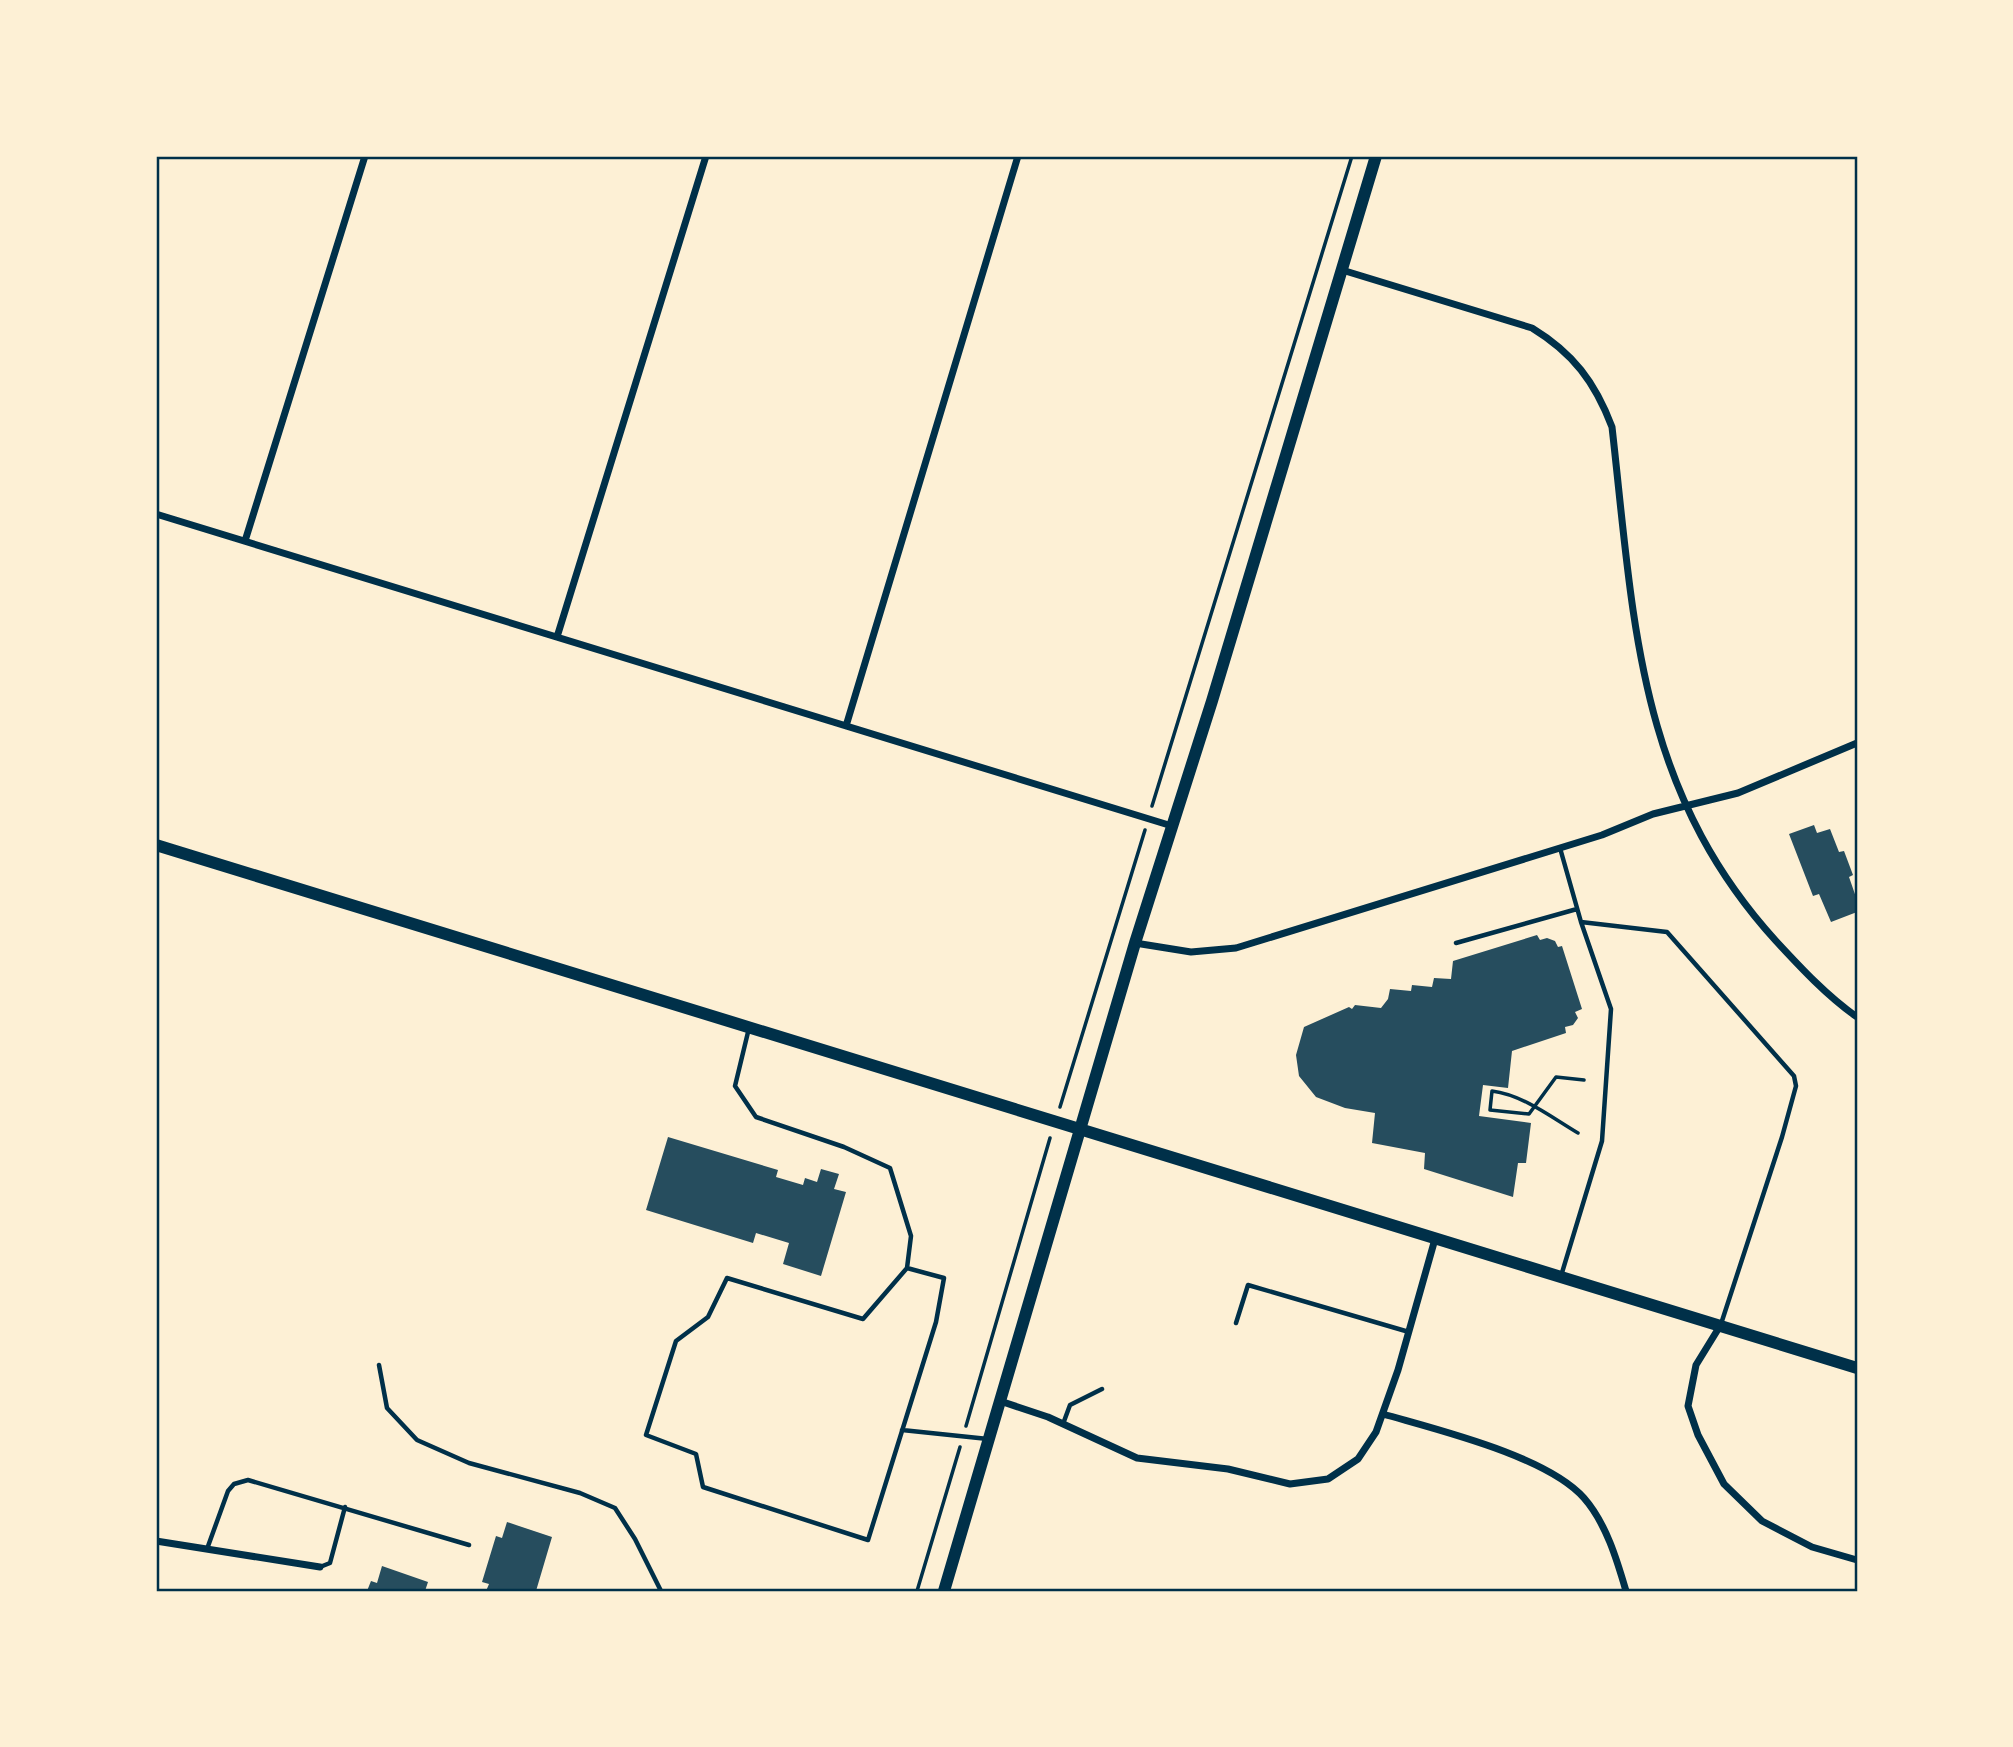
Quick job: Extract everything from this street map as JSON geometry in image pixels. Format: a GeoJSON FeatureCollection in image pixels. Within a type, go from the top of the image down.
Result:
{"type":"FeatureCollection","features":[{"type":"Feature","properties":{"kind":"street"},"geometry":{"type":"LineString","coordinates":[[245,541],[365,156]]}},
{"type":"Feature","properties":{"kind":"street"},"geometry":{"type":"LineString","coordinates":[[557,637],[706,156]]}},
{"type":"Feature","properties":{"kind":"street"},"geometry":{"type":"LineString","coordinates":[[846,726],[1018,156]]}},
{"type":"Feature","properties":{"kind":"street"},"geometry":{"type":"LineString","coordinates":[[944,1591],[1135,943],[1376,156]]}},
{"type":"Feature","properties":{"kind":"street"},"geometry":{"type":"LineString","coordinates":[[1342,270],[1532,328],[1558,344],[1583,368],[1600,396],[1612,428],[1637,650],[1667,764],[1724,878],[1755,918],[1799,965],[1857,1017]]}},
{"type":"Feature","properties":{"kind":"street"},"geometry":{"type":"LineString","coordinates":[[156,514],[1172,826]]}},
{"type":"Feature","properties":{"kind":"street"},"geometry":{"type":"LineString","coordinates":[[1135,943],[1191,952],[1236,948],[1627,827],[1654,814],[1738,793],[1857,743]]}},
{"type":"Feature","properties":{"kind":"street"},"geometry":{"type":"LineString","coordinates":[[156,845],[1857,1368]]}},
{"type":"Feature","properties":{"kind":"street"},"geometry":{"type":"LineString","coordinates":[[1000,1401],[1063,1424],[1138,1458],[1228,1469],[1290,1484],[1328,1479],[1357,1459],[1368,1447],[1382,1414],[1409,1332],[1435,1239]]}},
{"type":"Feature","properties":{"kind":"street"},"geometry":{"type":"LineString","coordinates":[[1720,1326],[1696,1365],[1688,1406],[1698,1435],[1724,1484],[1762,1521],[1812,1547],[1857,1560]]}},
{"type":"Feature","properties":{"kind":"street"},"geometry":{"type":"LineString","coordinates":[[1382,1414],[1528,1462],[1561,1478],[1581,1495],[1596,1515],[1617,1560],[1626,1591]]}},
{"type":"Feature","properties":{"kind":"street"},"geometry":{"type":"LineString","coordinates":[[156,1541],[320,1566]]}},
{"type":"Feature","properties":{"kind":"lane"},"geometry":{"type":"LineString","coordinates":[[1560,848],[1581,922],[1611,1009],[1602,1141],[1561,1277]]}},
{"type":"Feature","properties":{"kind":"lane"},"geometry":{"type":"LineString","coordinates":[[1456,943],[1577,909]]}},
{"type":"Feature","properties":{"kind":"lane"},"geometry":{"type":"LineString","coordinates":[[1581,922],[1667,932],[1794,1076],[1796,1086],[1782,1137],[1720,1326]]}},
{"type":"Feature","properties":{"kind":"lane"},"geometry":{"type":"LineString","coordinates":[[749,1027],[735,1086],[756,1117],[844,1147],[890,1168],[911,1236],[907,1268],[863,1319],[727,1278],[708,1317],[676,1341],[646,1434],[696,1454],[703,1487],[868,1540],[936,1322],[944,1278],[907,1268]]}},
{"type":"Feature","properties":{"kind":"lane"},"geometry":{"type":"LineString","coordinates":[[1236,1323],[1248,1285],[1409,1332]]}},
{"type":"Feature","properties":{"kind":"lane"},"geometry":{"type":"LineString","coordinates":[[379,1365],[387,1408],[417,1440],[469,1463],[580,1493],[615,1508],[635,1539],[661,1591]]}},
{"type":"Feature","properties":{"kind":"lane"},"geometry":{"type":"LineString","coordinates":[[1063,1424],[1070,1405],[1102,1389]]}},
{"type":"Feature","properties":{"kind":"lane"},"geometry":{"type":"LineString","coordinates":[[902,1430],[989,1439]]}},
{"type":"Feature","properties":{"kind":"lane"},"geometry":{"type":"LineString","coordinates":[[207,1550],[228,1490],[234,1484],[248,1480],[469,1545]]}},
{"type":"Feature","properties":{"kind":"lane"},"geometry":{"type":"LineString","coordinates":[[320,1566],[330,1563],[333,1556],[345,1507]]}},
{"type":"Feature","properties":{"kind":"path"},"geometry":{"type":"LineString","coordinates":[[917,1591],[1056,1121],[1352,156]]}},
{"type":"Feature","properties":{"kind":"path"},"geometry":{"type":"LineString","coordinates":[[1578,1133],[1534,1107],[1510,1094],[1492,1091],[1490,1110],[1529,1114],[1534,1107],[1556,1077],[1584,1080]]}},
{"type":"Feature","properties":{"kind":"building"},"geometry":{"type":"Polygon","coordinates":[[[1814,825],[1817,833],[1830,829],[1839,852],[1844,851],[1853,875],[1849,877],[1857,900],[1857,912],[1831,922],[1819,894],[1813,896],[1789,834],[1814,825]]]}},
{"type":"Feature","properties":{"kind":"building"},"geometry":{"type":"Polygon","coordinates":[[[1537,935],[1540,940],[1547,938],[1555,941],[1558,947],[1562,946],[1582,1009],[1575,1012],[1578,1018],[1573,1025],[1565,1027],[1566,1033],[1512,1051],[1508,1088],[1483,1085],[1479,1116],[1531,1123],[1526,1163],[1518,1163],[1513,1197],[1424,1169],[1425,1153],[1372,1143],[1375,1113],[1345,1108],[1316,1097],[1299,1076],[1296,1055],[1304,1027],[1349,1007],[1352,1009],[1355,1005],[1381,1008],[1388,999],[1390,989],[1411,991],[1412,985],[1432,987],[1434,978],[1451,979],[1453,961],[1537,935]]]}},
{"type":"Feature","properties":{"kind":"building"},"geometry":{"type":"Polygon","coordinates":[[[668,1137],[778,1170],[776,1177],[803,1185],[805,1178],[817,1182],[821,1169],[839,1174],[834,1189],[846,1192],[821,1276],[783,1264],[789,1243],[756,1233],[753,1243],[646,1210],[668,1137]]]}},
{"type":"Feature","properties":{"kind":"building"},"geometry":{"type":"Polygon","coordinates":[[[507,1522],[552,1537],[536,1591],[486,1591],[489,1584],[482,1582],[496,1536],[502,1538],[507,1522]]]}},
{"type":"Feature","properties":{"kind":"building"},"geometry":{"type":"Polygon","coordinates":[[[382,1566],[428,1582],[425,1591],[367,1591],[371,1581],[377,1583],[382,1566]]]}}]}
